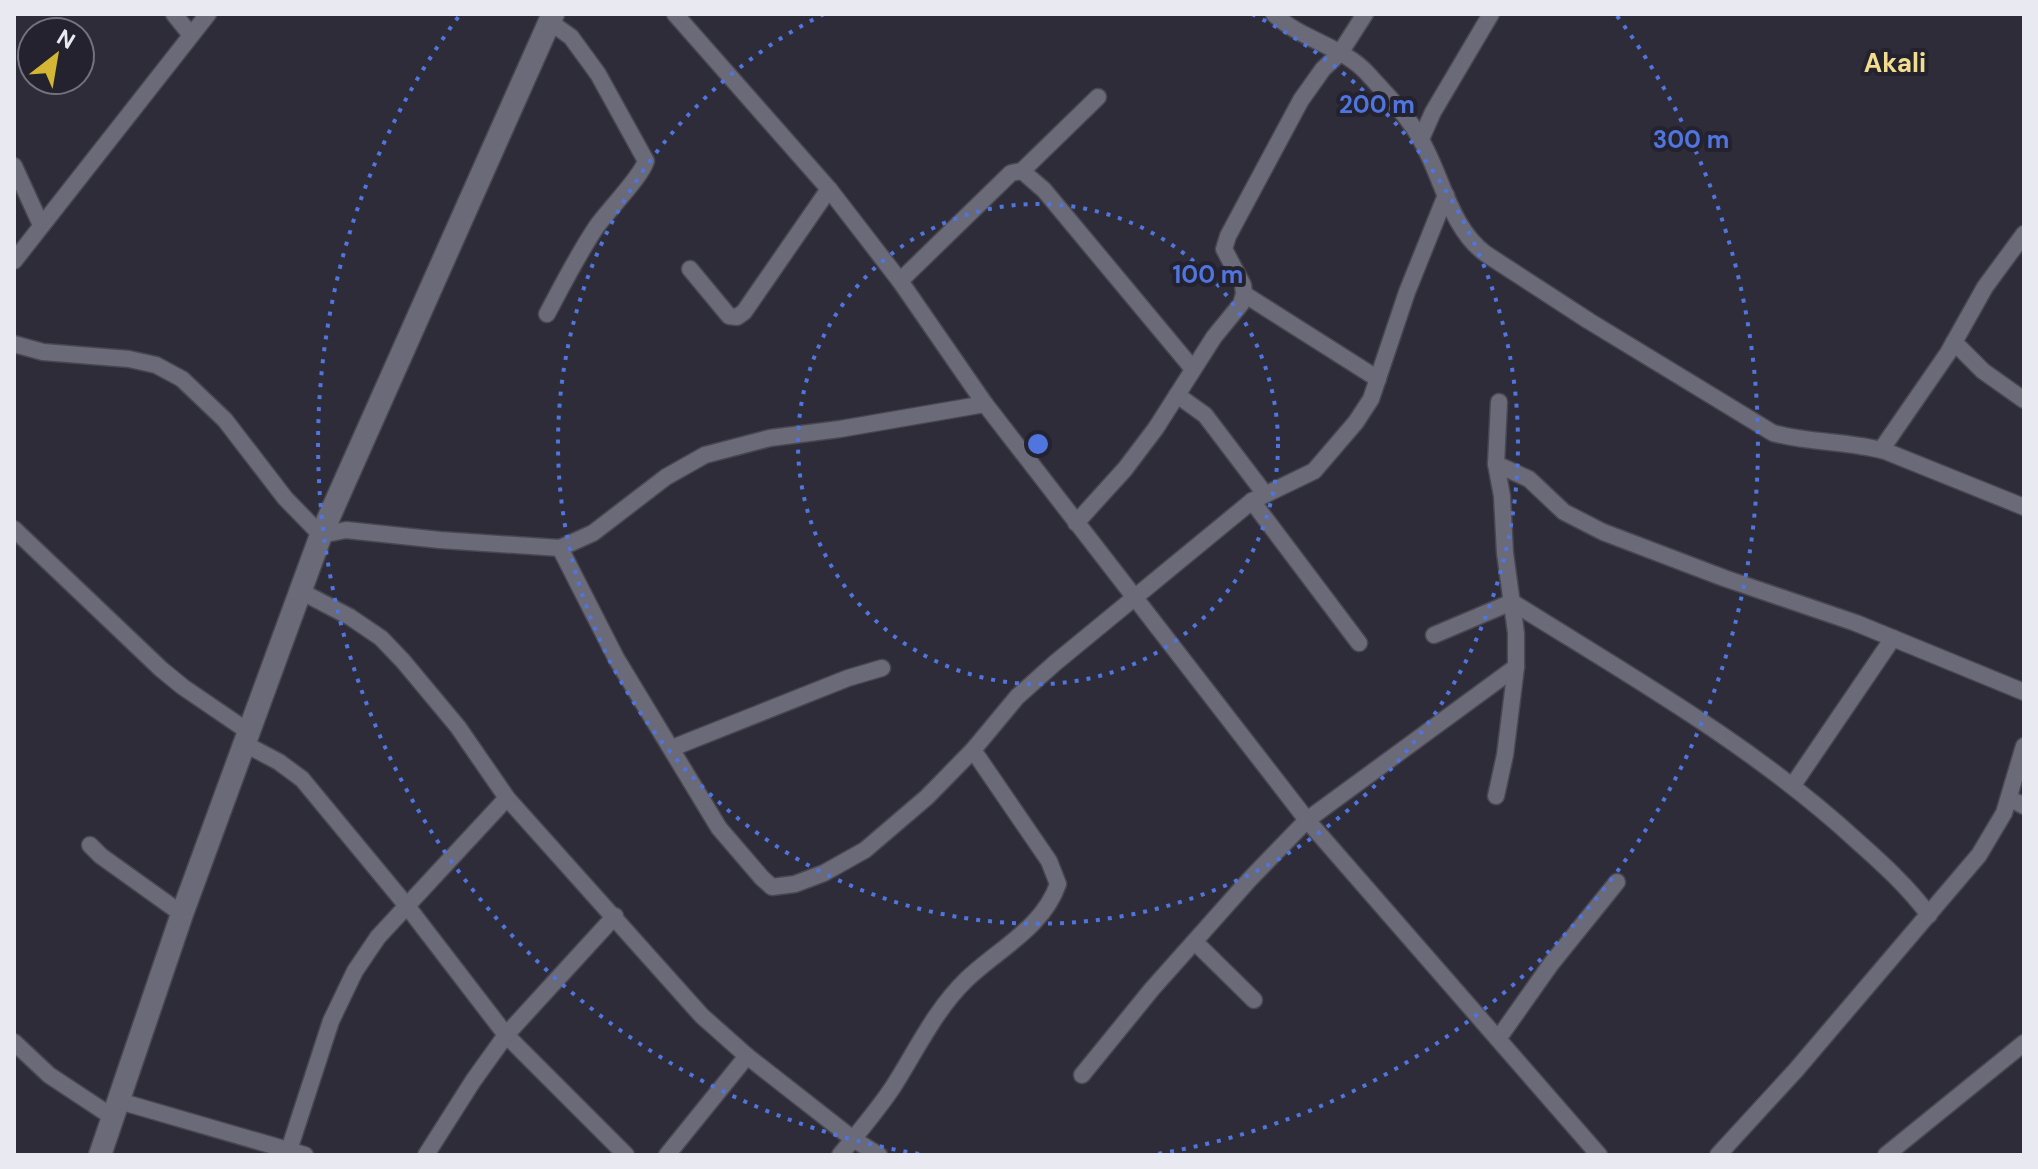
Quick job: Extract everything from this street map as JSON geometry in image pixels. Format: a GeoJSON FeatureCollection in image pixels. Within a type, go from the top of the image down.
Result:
{"type":"FeatureCollection","features":[{"type":"Feature","properties":{"kind":"street"},"geometry":{"type":"LineString","coordinates":[[174,14],[190,34]]}},
{"type":"Feature","properties":{"kind":"street"},"geometry":{"type":"LineString","coordinates":[[14,261],[208,14]]}},
{"type":"Feature","properties":{"kind":"street"},"geometry":{"type":"LineString","coordinates":[[675,14],[829,189],[900,281],[985,404],[1307,820],[1599,1155]]}},
{"type":"Feature","properties":{"kind":"street"},"geometry":{"type":"LineString","coordinates":[[1274,14],[1365,71],[1421,139],[1446,195],[1470,238],[1486,254],[1760,426],[1788,437],[1881,450],[2024,507]]}},
{"type":"Feature","properties":{"kind":"street"},"geometry":{"type":"LineString","coordinates":[[1076,523],[1125,469],[1156,428],[1193,369],[1241,304],[1243,285],[1224,249],[1228,236],[1301,100],[1323,69],[1340,53],[1365,14]]}},
{"type":"Feature","properties":{"kind":"street"},"geometry":{"type":"LineString","coordinates":[[1421,139],[1433,112],[1491,14]]}},
{"type":"Feature","properties":{"kind":"street"},"geometry":{"type":"LineString","coordinates":[[100,1155],[182,914],[321,535],[551,18],[571,37],[598,74],[646,161],[643,171],[597,226],[547,314]]}},
{"type":"Feature","properties":{"kind":"street"},"geometry":{"type":"LineString","coordinates":[[900,281],[1011,173],[1022,171],[1098,97]]}},
{"type":"Feature","properties":{"kind":"street"},"geometry":{"type":"LineString","coordinates":[[14,166],[41,225]]}},
{"type":"Feature","properties":{"kind":"street"},"geometry":{"type":"LineString","coordinates":[[1022,171],[1044,190],[1193,369]]}},
{"type":"Feature","properties":{"kind":"street"},"geometry":{"type":"LineString","coordinates":[[690,269],[729,316],[737,317],[744,312],[829,189]]}},
{"type":"Feature","properties":{"kind":"street"},"geometry":{"type":"LineString","coordinates":[[560,548],[616,658],[719,828],[772,887],[782,887],[824,873],[865,850],[927,797],[973,750],[1017,697],[1134,598],[1259,498],[1314,471],[1356,422],[1371,399],[1407,292],[1446,195]]}},
{"type":"Feature","properties":{"kind":"street"},"geometry":{"type":"LineString","coordinates":[[1881,450],[1954,342],[1985,287],[2024,234]]}},
{"type":"Feature","properties":{"kind":"street"},"geometry":{"type":"LineString","coordinates":[[1244,294],[1378,379]]}},
{"type":"Feature","properties":{"kind":"street"},"geometry":{"type":"LineString","coordinates":[[1954,342],[1983,371],[2024,400]]}},
{"type":"Feature","properties":{"kind":"street"},"geometry":{"type":"LineString","coordinates":[[14,344],[43,352],[129,359],[156,365],[182,379],[225,420],[285,498],[321,535]]}},
{"type":"Feature","properties":{"kind":"street"},"geometry":{"type":"LineString","coordinates":[[1177,395],[1205,415],[1359,643]]}},
{"type":"Feature","properties":{"kind":"street"},"geometry":{"type":"LineString","coordinates":[[1496,796],[1505,755],[1516,667],[1516,633],[1496,464],[1499,402]]}},
{"type":"Feature","properties":{"kind":"street"},"geometry":{"type":"LineString","coordinates":[[321,535],[346,530],[560,548],[593,533],[666,477],[705,455],[770,438],[985,404]]}},
{"type":"Feature","properties":{"kind":"street"},"geometry":{"type":"LineString","coordinates":[[1496,464],[1529,479],[1564,512],[1603,532],[1893,638],[2024,692]]}},
{"type":"Feature","properties":{"kind":"street"},"geometry":{"type":"LineString","coordinates":[[14,529],[183,687],[302,779],[407,906],[506,1035],[626,1155]]}},
{"type":"Feature","properties":{"kind":"street"},"geometry":{"type":"LineString","coordinates":[[302,592],[350,617],[381,638],[458,727],[507,798],[702,1016],[747,1056],[853,1139],[879,1155]]}},
{"type":"Feature","properties":{"kind":"street"},"geometry":{"type":"LineString","coordinates":[[1434,635],[1512,602]]}},
{"type":"Feature","properties":{"kind":"street"},"geometry":{"type":"LineString","coordinates":[[1512,602],[1658,692],[1793,785],[1885,867],[1929,915]]}},
{"type":"Feature","properties":{"kind":"street"},"geometry":{"type":"LineString","coordinates":[[1793,785],[1893,638]]}},
{"type":"Feature","properties":{"kind":"street"},"geometry":{"type":"LineString","coordinates":[[1082,1075],[1152,989],[1307,820],[1516,667]]}},
{"type":"Feature","properties":{"kind":"street"},"geometry":{"type":"LineString","coordinates":[[672,748],[848,678],[882,668]]}},
{"type":"Feature","properties":{"kind":"street"},"geometry":{"type":"LineString","coordinates":[[1718,1155],[1796,1070],[1993,835],[2016,802],[2024,746]]}},
{"type":"Feature","properties":{"kind":"street"},"geometry":{"type":"LineString","coordinates":[[840,1155],[891,1089],[964,981],[1045,911],[1058,884],[1049,861],[973,750]]}},
{"type":"Feature","properties":{"kind":"street"},"geometry":{"type":"LineString","coordinates":[[14,1042],[49,1075],[116,1110],[300,1154],[331,1021],[355,971],[378,937],[507,798]]}},
{"type":"Feature","properties":{"kind":"street"},"geometry":{"type":"LineString","coordinates":[[90,845],[182,914]]}},
{"type":"Feature","properties":{"kind":"street"},"geometry":{"type":"LineString","coordinates":[[1498,1039],[1551,964],[1617,882]]}},
{"type":"Feature","properties":{"kind":"street"},"geometry":{"type":"LineString","coordinates":[[426,1155],[506,1035],[615,916]]}},
{"type":"Feature","properties":{"kind":"street"},"geometry":{"type":"LineString","coordinates":[[1195,942],[1254,1000]]}},
{"type":"Feature","properties":{"kind":"street"},"geometry":{"type":"LineString","coordinates":[[1886,1155],[2024,1043]]}},
{"type":"Feature","properties":{"kind":"street"},"geometry":{"type":"LineString","coordinates":[[667,1155],[747,1056]]}},
{"type":"Feature","properties":{"kind":"district","name":"Akali"},"geometry":{"type":"Point","coordinates":[1895,63]}}]}
